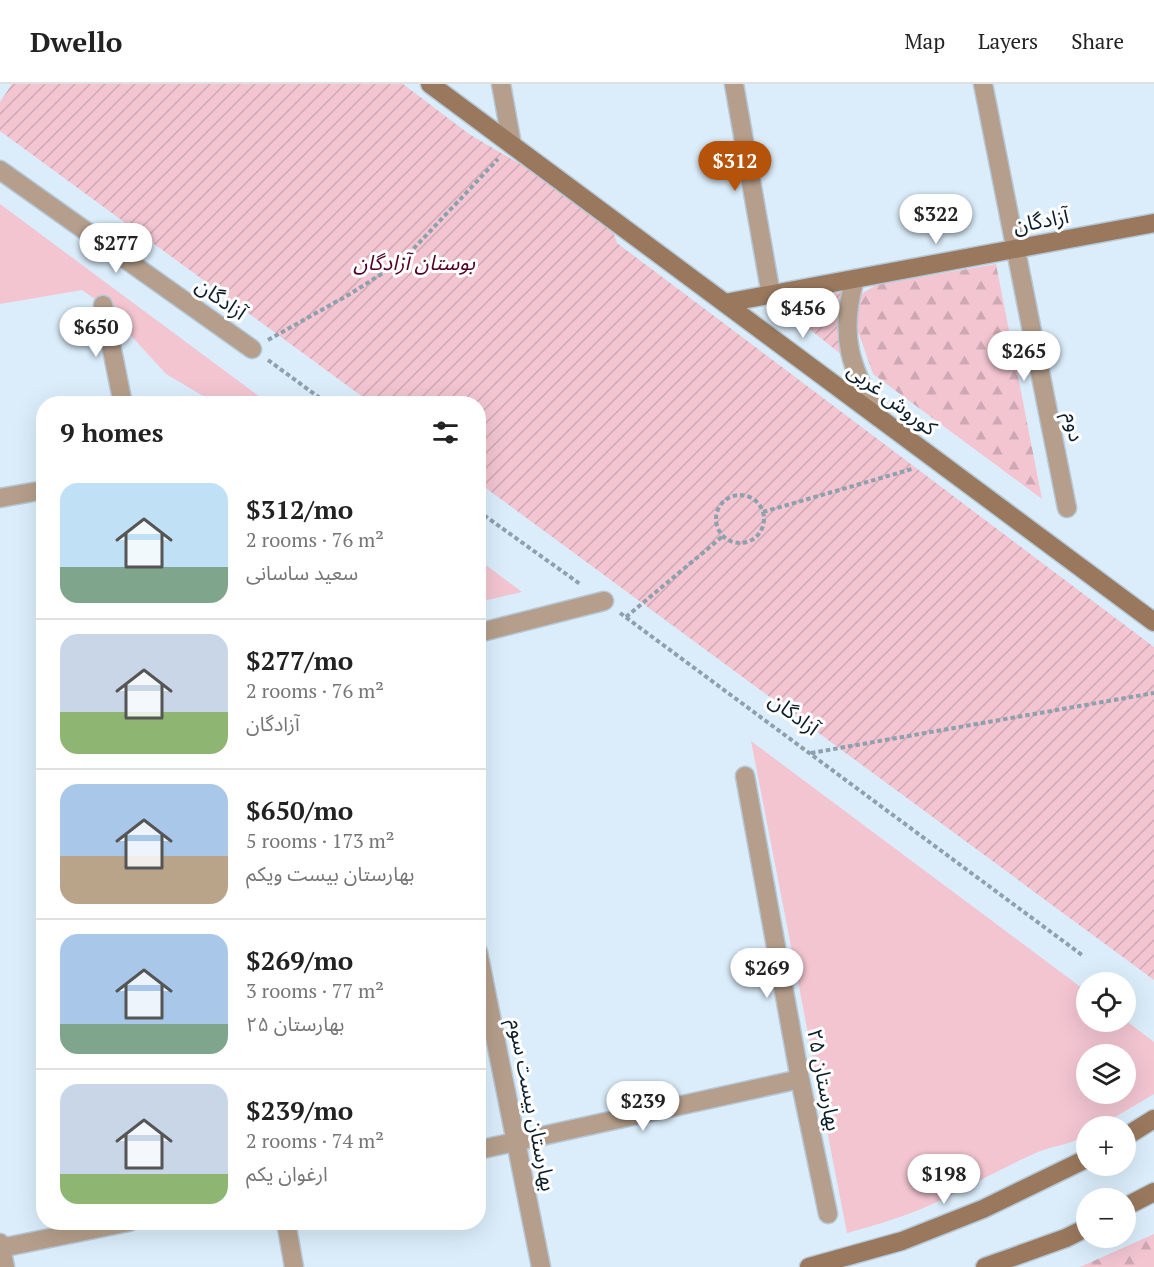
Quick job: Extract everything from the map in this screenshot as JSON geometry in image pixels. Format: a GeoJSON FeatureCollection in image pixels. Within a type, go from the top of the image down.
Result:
{"type":"FeatureCollection","features":[{"type":"Feature","properties":{"kind":"street","name":"کوروش غربی"},"geometry":{"type":"LineString","coordinates":[[430,84],[1154,622]]}},
{"type":"Feature","properties":{"kind":"street"},"geometry":{"type":"LineString","coordinates":[[501,84],[512,145]]}},
{"type":"Feature","properties":{"kind":"street"},"geometry":{"type":"LineString","coordinates":[[734,84],[771,295]]}},
{"type":"Feature","properties":{"kind":"street","name":"دوم"},"geometry":{"type":"LineString","coordinates":[[983,84],[1067,508]]}},
{"type":"Feature","properties":{"kind":"street","name":"آزادگان"},"geometry":{"type":"LineString","coordinates":[[0,170],[252,349]]}},
{"type":"Feature","properties":{"kind":"street","name":"آزادگان"},"geometry":{"type":"LineString","coordinates":[[725,303],[1154,223]]}},
{"type":"Feature","properties":{"kind":"street"},"geometry":{"type":"LineString","coordinates":[[855,279],[849,299],[847,324],[849,351],[858,381],[879,417]]}},
{"type":"Feature","properties":{"kind":"street"},"geometry":{"type":"LineString","coordinates":[[104,305],[121,396]]}},
{"type":"Feature","properties":{"kind":"street"},"geometry":{"type":"LineString","coordinates":[[0,498],[36,491]]}},
{"type":"Feature","properties":{"kind":"street"},"geometry":{"type":"LineString","coordinates":[[486,631],[604,601]]}},
{"type":"Feature","properties":{"kind":"street","name":"بهارستان ۲۵"},"geometry":{"type":"LineString","coordinates":[[745,776],[800,1079],[828,1214]]}},
{"type":"Feature","properties":{"kind":"street","name":"بهارستان بیست سوم"},"geometry":{"type":"LineString","coordinates":[[486,991],[541,1267]]}},
{"type":"Feature","properties":{"kind":"street"},"geometry":{"type":"LineString","coordinates":[[486,1148],[800,1079]]}},
{"type":"Feature","properties":{"kind":"street"},"geometry":{"type":"LineString","coordinates":[[1136,1130],[1154,1119]]}},
{"type":"Feature","properties":{"kind":"street"},"geometry":{"type":"LineString","coordinates":[[809,1267],[902,1241],[983,1209],[1076,1164]]}},
{"type":"Feature","properties":{"kind":"street"},"geometry":{"type":"LineString","coordinates":[[1136,1201],[1154,1192]]}},
{"type":"Feature","properties":{"kind":"street"},"geometry":{"type":"LineString","coordinates":[[5,1267],[0,1245],[84,1230]]}},
{"type":"Feature","properties":{"kind":"street"},"geometry":{"type":"LineString","coordinates":[[287,1230],[294,1267]]}},
{"type":"Feature","properties":{"kind":"street"},"geometry":{"type":"LineString","coordinates":[[985,1267],[1076,1233]]}},
{"type":"Feature","properties":{"kind":"path"},"geometry":{"type":"LineString","coordinates":[[252,349],[350,294],[402,261],[512,145]]}},
{"type":"Feature","properties":{"kind":"path","name":"آزادگان"},"geometry":{"type":"LineString","coordinates":[[252,349],[317,396]]}},
{"type":"Feature","properties":{"kind":"path"},"geometry":{"type":"LineString","coordinates":[[763,512],[938,462]]}},
{"type":"Feature","properties":{"kind":"path"},"geometry":{"type":"LineString","coordinates":[[747,496],[759,505],[763,512],[762,528],[752,540],[737,543],[723,536],[716,522],[719,507],[731,497],[747,496]]}},
{"type":"Feature","properties":{"kind":"path","name":"آزادگان"},"geometry":{"type":"LineString","coordinates":[[486,517],[626,617],[1082,955]]}},
{"type":"Feature","properties":{"kind":"path"},"geometry":{"type":"LineString","coordinates":[[626,617],[723,536]]}},
{"type":"Feature","properties":{"kind":"path"},"geometry":{"type":"LineString","coordinates":[[810,753],[1154,693]]}},
{"type":"Feature","properties":{"kind":"green space","name":"بوستان آزادگان"},"geometry":{"type":"Polygon","coordinates":[[[12,84],[403,84],[469,134],[608,216],[617,243],[1154,647],[1154,980],[486,488],[486,396],[361,396],[0,131],[0,102],[12,84]]]}},
{"type":"Feature","properties":{"kind":"green space"},"geometry":{"type":"Polygon","coordinates":[[[0,204],[259,396],[203,396],[166,374],[103,305],[82,290],[0,304],[0,204]]]}},
{"type":"Feature","properties":{"kind":"green space"},"geometry":{"type":"Polygon","coordinates":[[[996,264],[1042,499],[873,374],[858,331],[855,298],[876,285],[996,264]]]}},
{"type":"Feature","properties":{"kind":"green space"},"geometry":{"type":"Polygon","coordinates":[[[844,291],[839,317],[847,359],[783,308],[844,291]]]}},
{"type":"Feature","properties":{"kind":"green space"},"geometry":{"type":"Polygon","coordinates":[[[486,565],[522,592],[486,600],[486,565]]]}},
{"type":"Feature","properties":{"kind":"green space"},"geometry":{"type":"Polygon","coordinates":[[[751,741],[1076,984],[1076,1032],[1136,1032],[1136,1028],[1154,1042],[1154,1094],[1117,1116],[1076,1116],[1076,1140],[1038,1152],[943,1199],[884,1222],[847,1233],[751,741]]]}},
{"type":"Feature","properties":{"kind":"green space"},"geometry":{"type":"Polygon","coordinates":[[[1154,1234],[1154,1267],[1080,1267],[1123,1248],[1136,1248],[1136,1242],[1154,1234]]]}}]}
